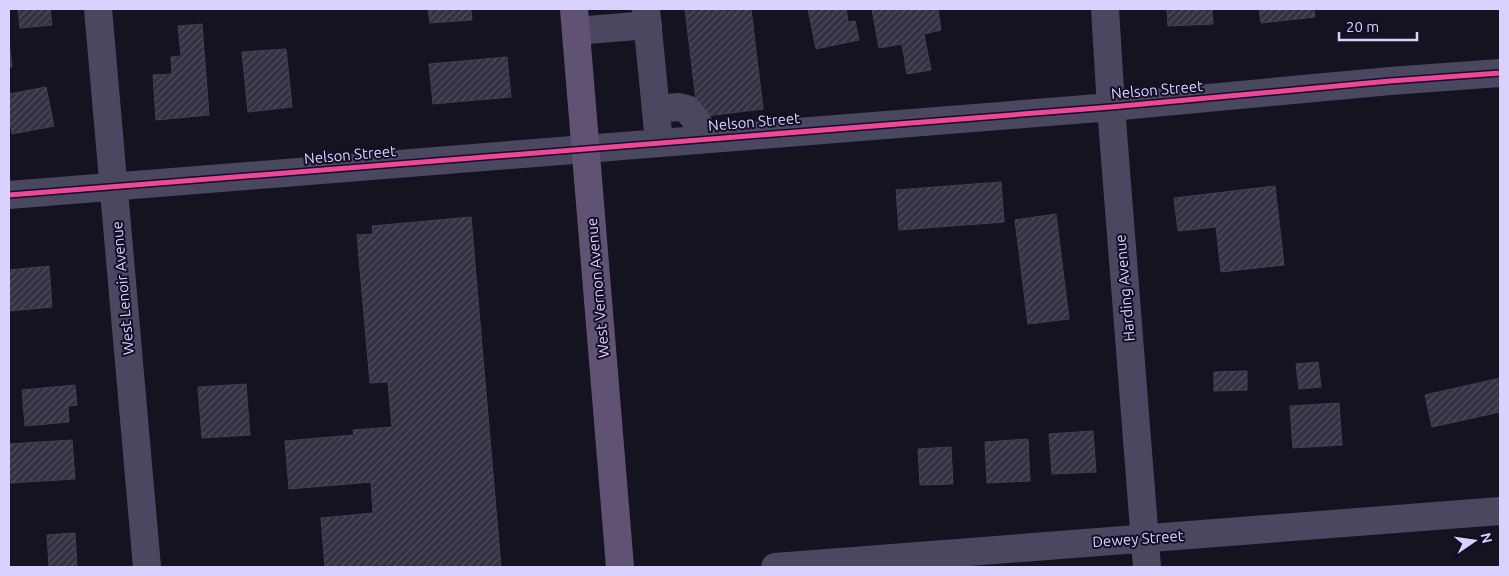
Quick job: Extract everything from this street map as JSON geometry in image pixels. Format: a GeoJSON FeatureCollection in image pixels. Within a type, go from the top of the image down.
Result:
{"type":"FeatureCollection","features":[{"type":"Feature","properties":{"kind":"main road","name":"West Vernon Avenue"},"geometry":{"type":"LineString","coordinates":[[575,20],[620,567]]}},
{"type":"Feature","properties":{"kind":"street","name":"West Lenoir Avenue"},"geometry":{"type":"LineString","coordinates":[[98,9],[148,567]]}},
{"type":"Feature","properties":{"kind":"street","name":"Harding Avenue"},"geometry":{"type":"LineString","coordinates":[[1105,9],[1147,567]]}},
{"type":"Feature","properties":{"kind":"street"},"geometry":{"type":"LineString","coordinates":[[575,20],[647,17],[659,142]]}},
{"type":"Feature","properties":{"kind":"street","name":"Nelson Street"},"geometry":{"type":"LineString","coordinates":[[9,195],[1500,74]]}},
{"type":"Feature","properties":{"kind":"street"},"geometry":{"type":"LineString","coordinates":[[656,109],[679,107],[687,109],[698,123],[704,138]]}},
{"type":"Feature","properties":{"kind":"street","name":"Dewey Street"},"geometry":{"type":"LineString","coordinates":[[776,567],[1500,511]]}},
{"type":"Feature","properties":{"kind":"building"},"geometry":{"type":"Polygon","coordinates":[[[18,9],[50,9],[52,25],[20,28],[18,9]]]}},
{"type":"Feature","properties":{"kind":"building"},"geometry":{"type":"Polygon","coordinates":[[[428,9],[471,9],[472,20],[430,23],[428,9]]]}},
{"type":"Feature","properties":{"kind":"building"},"geometry":{"type":"Polygon","coordinates":[[[685,9],[751,9],[763,109],[698,117],[685,9]]]}},
{"type":"Feature","properties":{"kind":"building"},"geometry":{"type":"Polygon","coordinates":[[[808,9],[846,9],[848,22],[855,21],[859,40],[816,49],[808,9]]]}},
{"type":"Feature","properties":{"kind":"building"},"geometry":{"type":"Polygon","coordinates":[[[872,9],[938,9],[941,30],[924,34],[931,70],[907,74],[902,44],[879,48],[872,9]]]}},
{"type":"Feature","properties":{"kind":"building"},"geometry":{"type":"Polygon","coordinates":[[[1167,9],[1212,9],[1213,24],[1168,26],[1167,9]]]}},
{"type":"Feature","properties":{"kind":"building"},"geometry":{"type":"Polygon","coordinates":[[[1259,9],[1314,9],[1315,17],[1261,23],[1259,9]]]}},
{"type":"Feature","properties":{"kind":"building"},"geometry":{"type":"Polygon","coordinates":[[[202,24],[209,115],[156,120],[153,75],[172,74],[171,57],[181,56],[178,26],[202,24]]]}},
{"type":"Feature","properties":{"kind":"building"},"geometry":{"type":"Polygon","coordinates":[[[9,42],[12,67],[9,67],[9,42]]]}},
{"type":"Feature","properties":{"kind":"building"},"geometry":{"type":"Polygon","coordinates":[[[286,49],[292,107],[248,112],[242,52],[286,49]]]}},
{"type":"Feature","properties":{"kind":"building"},"geometry":{"type":"Polygon","coordinates":[[[507,57],[511,97],[433,104],[429,64],[507,57]]]}},
{"type":"Feature","properties":{"kind":"building"},"geometry":{"type":"Polygon","coordinates":[[[46,87],[54,126],[12,134],[9,117],[9,94],[46,87]]]}},
{"type":"Feature","properties":{"kind":"building"},"geometry":{"type":"Polygon","coordinates":[[[1001,182],[1004,222],[899,230],[896,190],[1001,182]]]}},
{"type":"Feature","properties":{"kind":"building"},"geometry":{"type":"Polygon","coordinates":[[[1275,186],[1284,265],[1221,272],[1216,227],[1178,231],[1174,198],[1275,186]]]}},
{"type":"Feature","properties":{"kind":"building"},"geometry":{"type":"Polygon","coordinates":[[[1056,214],[1069,319],[1028,324],[1015,220],[1056,214]]]}},
{"type":"Feature","properties":{"kind":"building"},"geometry":{"type":"Polygon","coordinates":[[[471,217],[501,567],[325,567],[321,518],[373,513],[371,482],[289,489],[285,441],[354,435],[353,430],[392,427],[388,382],[370,383],[357,235],[373,234],[372,226],[471,217]]]}},
{"type":"Feature","properties":{"kind":"building"},"geometry":{"type":"Polygon","coordinates":[[[49,266],[52,307],[9,311],[9,270],[49,266]]]}},
{"type":"Feature","properties":{"kind":"building"},"geometry":{"type":"Polygon","coordinates":[[[1318,362],[1321,387],[1299,389],[1296,364],[1318,362]]]}},
{"type":"Feature","properties":{"kind":"building"},"geometry":{"type":"Polygon","coordinates":[[[1247,371],[1247,390],[1214,391],[1214,372],[1247,371]]]}},
{"type":"Feature","properties":{"kind":"building"},"geometry":{"type":"Polygon","coordinates":[[[1500,378],[1500,412],[1432,427],[1425,395],[1500,378]]]}},
{"type":"Feature","properties":{"kind":"building"},"geometry":{"type":"Polygon","coordinates":[[[246,384],[250,435],[202,438],[198,387],[246,384]]]}},
{"type":"Feature","properties":{"kind":"building"},"geometry":{"type":"Polygon","coordinates":[[[75,385],[77,405],[68,406],[69,422],[25,426],[22,390],[75,385]]]}},
{"type":"Feature","properties":{"kind":"building"},"geometry":{"type":"Polygon","coordinates":[[[1339,403],[1342,445],[1293,448],[1290,406],[1339,403]]]}},
{"type":"Feature","properties":{"kind":"building"},"geometry":{"type":"Polygon","coordinates":[[[1093,431],[1096,472],[1052,474],[1049,434],[1093,431]]]}},
{"type":"Feature","properties":{"kind":"building"},"geometry":{"type":"Polygon","coordinates":[[[1028,439],[1030,481],[987,483],[985,442],[1028,439]]]}},
{"type":"Feature","properties":{"kind":"building"},"geometry":{"type":"Polygon","coordinates":[[[72,440],[75,479],[9,483],[9,444],[72,440]]]}},
{"type":"Feature","properties":{"kind":"building"},"geometry":{"type":"Polygon","coordinates":[[[951,447],[953,484],[920,485],[918,449],[951,447]]]}},
{"type":"Feature","properties":{"kind":"building"},"geometry":{"type":"Polygon","coordinates":[[[75,533],[77,567],[49,567],[47,535],[75,533]]]}},
{"type":"Feature","properties":{"kind":"cycle path"},"geometry":{"type":"LineString","coordinates":[[9,195],[1111,107],[1390,81],[1500,73]]}}]}
